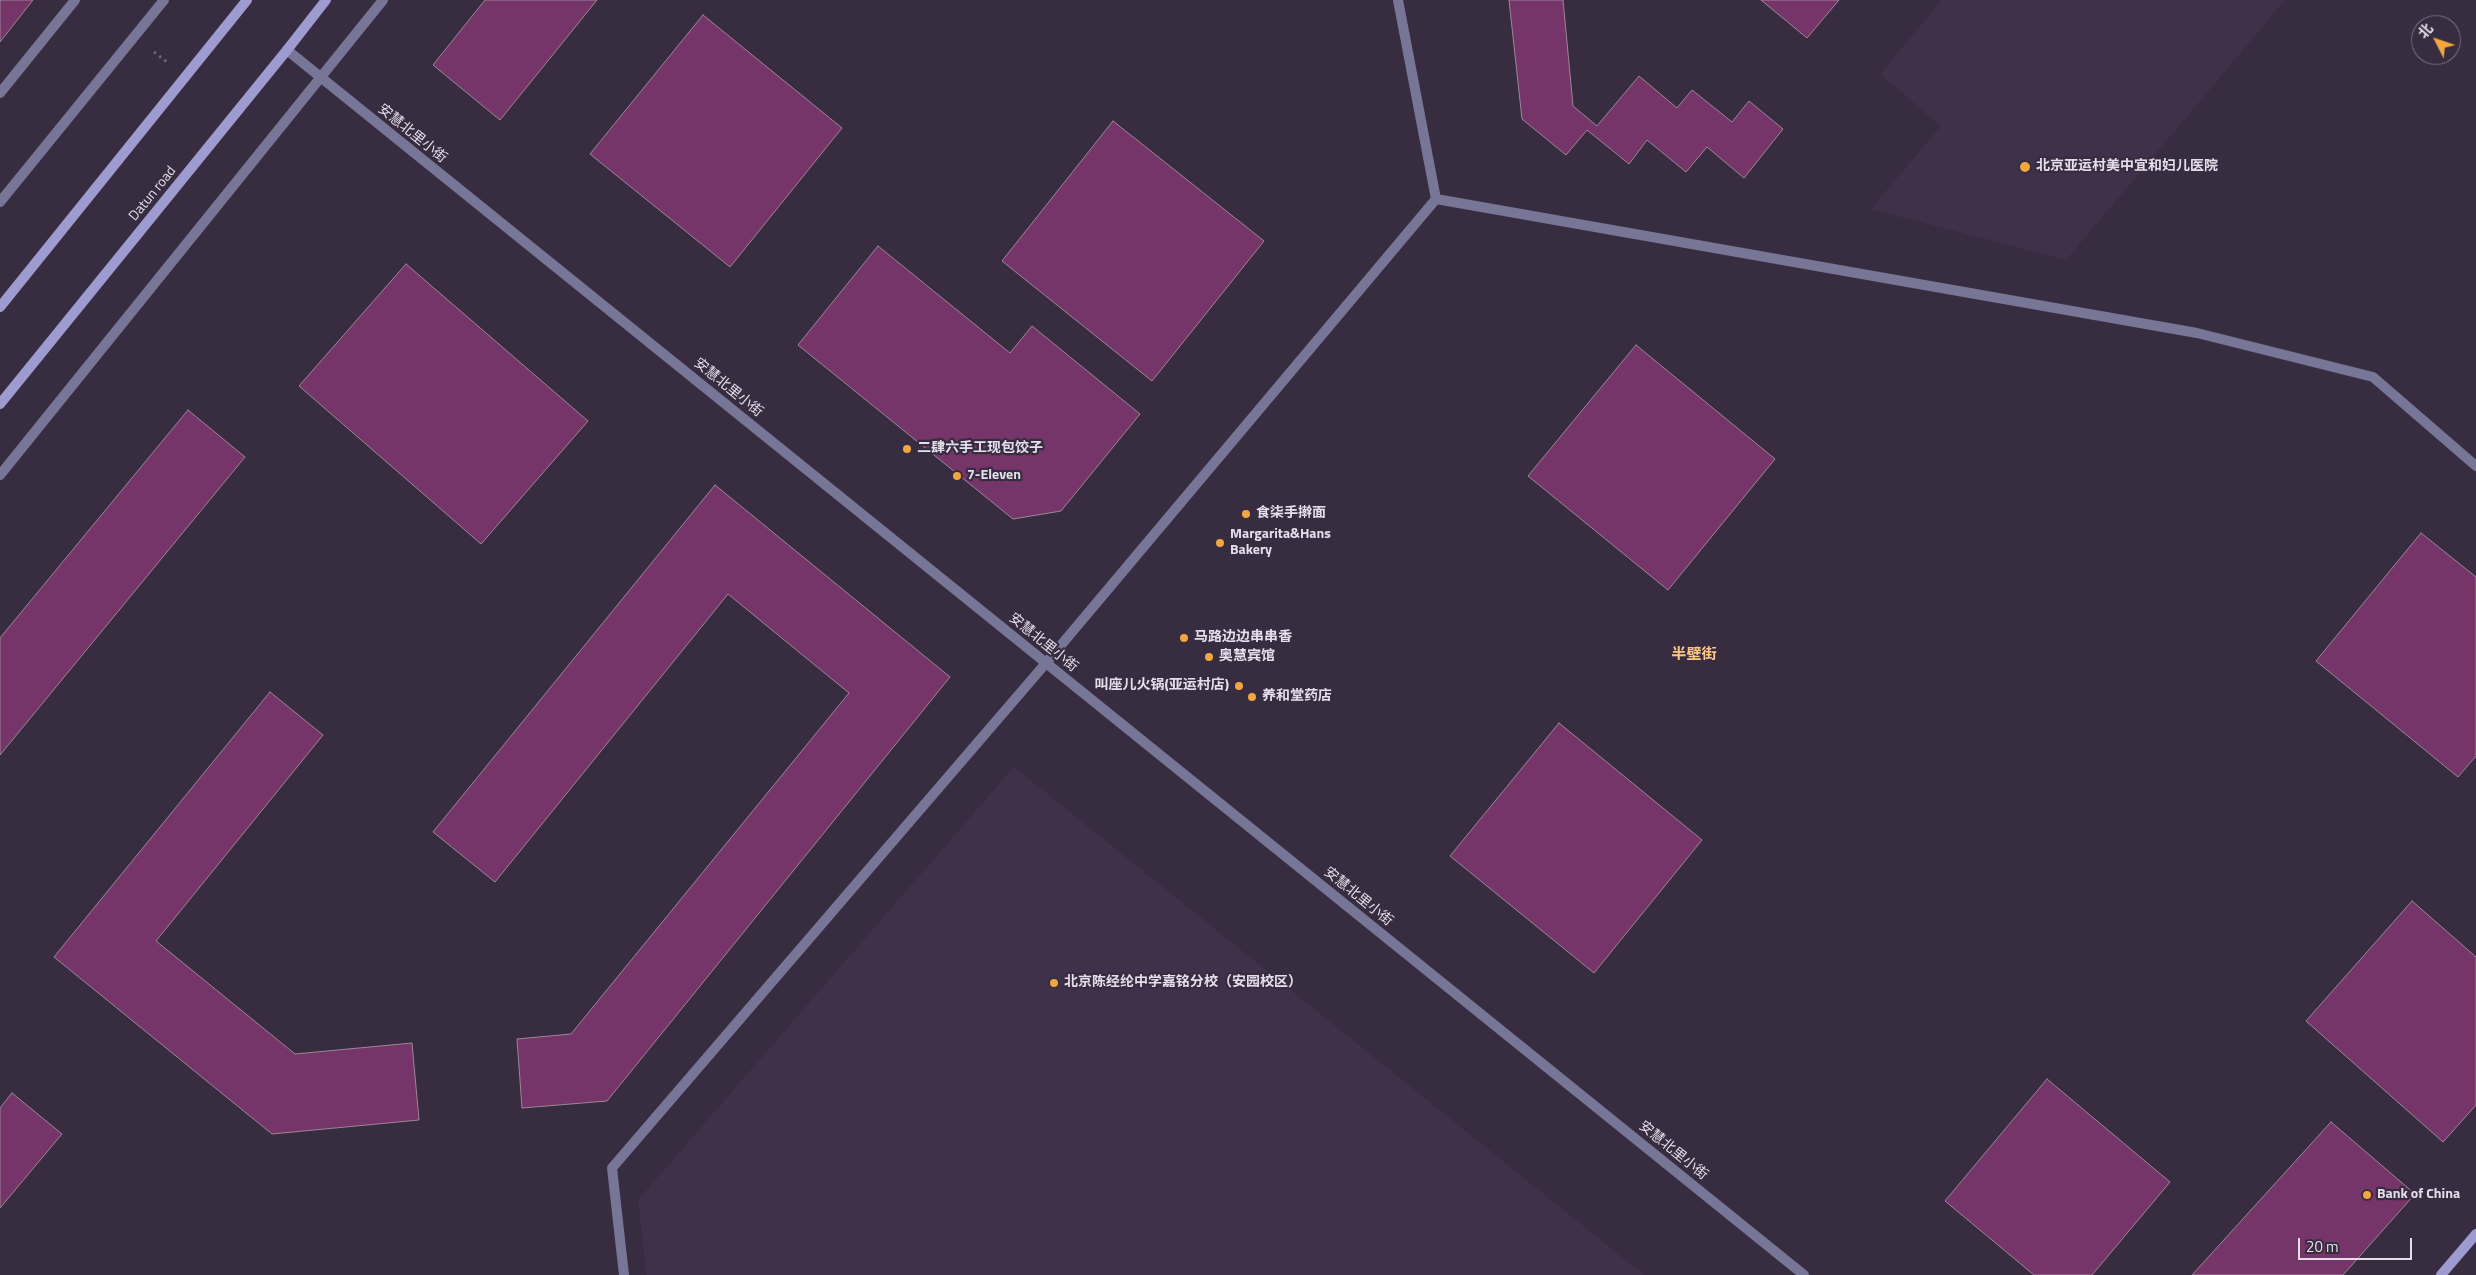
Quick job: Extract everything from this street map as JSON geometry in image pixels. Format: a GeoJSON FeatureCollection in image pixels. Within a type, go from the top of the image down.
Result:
{"type":"FeatureCollection","features":[{"type":"Feature","properties":{"kind":"main road"},"geometry":{"type":"LineString","coordinates":[[0,307],[247,0]]}},
{"type":"Feature","properties":{"kind":"main road","name":"Datun road"},"geometry":{"type":"LineString","coordinates":[[0,404],[288,50],[326,0]]}},
{"type":"Feature","properties":{"kind":"main road"},"geometry":{"type":"LineString","coordinates":[[2441,1275],[2476,1234]]}},
{"type":"Feature","properties":{"kind":"street"},"geometry":{"type":"LineString","coordinates":[[0,93],[75,0]]}},
{"type":"Feature","properties":{"kind":"street"},"geometry":{"type":"LineString","coordinates":[[0,202],[164,0]]}},
{"type":"Feature","properties":{"kind":"street"},"geometry":{"type":"LineString","coordinates":[[0,475],[383,0]]}},
{"type":"Feature","properties":{"kind":"street"},"geometry":{"type":"LineString","coordinates":[[1398,0],[1436,199]]}},
{"type":"Feature","properties":{"kind":"street","name":"安慧北里小街"},"geometry":{"type":"LineString","coordinates":[[288,50],[1804,1275]]}},
{"type":"Feature","properties":{"kind":"street"},"geometry":{"type":"LineString","coordinates":[[1436,199],[2197,333],[2373,377],[2476,466]]}},
{"type":"Feature","properties":{"kind":"street"},"geometry":{"type":"LineString","coordinates":[[624,1275],[612,1168],[1046,663],[1436,199]]}},
{"type":"Feature","properties":{"kind":"shaded area","name":"北京亚运村美中宜和妇儿医院"},"geometry":{"type":"Polygon","coordinates":[[[1942,0],[2285,0],[2066,260],[1871,209],[1941,126],[1880,74],[1942,0]]]}},
{"type":"Feature","properties":{"kind":"shaded area","name":"北京陈经纶中学嘉铭分校（安园校区）"},"geometry":{"type":"Polygon","coordinates":[[[1014,767],[1644,1275],[647,1275],[638,1200],[1014,767]]]}},
{"type":"Feature","properties":{"kind":"building"},"geometry":{"type":"Polygon","coordinates":[[[0,0],[33,0],[0,42],[0,0]]]}},
{"type":"Feature","properties":{"kind":"building"},"geometry":{"type":"Polygon","coordinates":[[[485,0],[597,0],[500,120],[433,65],[485,0]]]}},
{"type":"Feature","properties":{"kind":"building"},"geometry":{"type":"Polygon","coordinates":[[[1509,0],[1563,0],[1573,106],[1597,126],[1639,76],[1677,108],[1692,90],[1732,122],[1749,101],[1783,129],[1744,178],[1707,147],[1686,172],[1647,140],[1629,164],[1587,130],[1566,155],[1522,119],[1509,0]]]}},
{"type":"Feature","properties":{"kind":"building"},"geometry":{"type":"Polygon","coordinates":[[[1761,0],[1839,0],[1807,38],[1761,0]]]}},
{"type":"Feature","properties":{"kind":"building"},"geometry":{"type":"Polygon","coordinates":[[[703,15],[842,128],[730,267],[590,154],[703,15]]]}},
{"type":"Feature","properties":{"kind":"building"},"geometry":{"type":"Polygon","coordinates":[[[1113,121],[1264,241],[1152,381],[1002,261],[1113,121]]]}},
{"type":"Feature","properties":{"kind":"building"},"geometry":{"type":"Polygon","coordinates":[[[878,246],[1010,353],[1032,326],[1140,414],[1061,511],[1013,519],[798,345],[878,246]]]}},
{"type":"Feature","properties":{"kind":"building"},"geometry":{"type":"Polygon","coordinates":[[[406,264],[588,421],[481,544],[299,386],[406,264]]]}},
{"type":"Feature","properties":{"kind":"building"},"geometry":{"type":"Polygon","coordinates":[[[1636,345],[1775,459],[1668,590],[1528,476],[1636,345]]]}},
{"type":"Feature","properties":{"kind":"building"},"geometry":{"type":"Polygon","coordinates":[[[188,410],[245,457],[0,755],[0,638],[188,410]]]}},
{"type":"Feature","properties":{"kind":"building"},"geometry":{"type":"Polygon","coordinates":[[[715,485],[950,677],[607,1101],[522,1108],[517,1039],[571,1034],[849,693],[728,594],[495,882],[433,832],[715,485]]]}},
{"type":"Feature","properties":{"kind":"building"},"geometry":{"type":"Polygon","coordinates":[[[2421,533],[2476,577],[2476,756],[2458,777],[2316,661],[2421,533]]]}},
{"type":"Feature","properties":{"kind":"building"},"geometry":{"type":"Polygon","coordinates":[[[270,692],[323,735],[156,941],[295,1054],[412,1043],[419,1120],[272,1134],[54,957],[270,692]]]}},
{"type":"Feature","properties":{"kind":"building"},"geometry":{"type":"Polygon","coordinates":[[[1559,723],[1702,840],[1594,973],[1450,856],[1559,723]]]}},
{"type":"Feature","properties":{"kind":"building"},"geometry":{"type":"Polygon","coordinates":[[[2412,901],[2476,957],[2476,1105],[2443,1142],[2306,1021],[2412,901]]]}},
{"type":"Feature","properties":{"kind":"building"},"geometry":{"type":"Polygon","coordinates":[[[2047,1079],[2170,1182],[2092,1275],[2034,1275],[1945,1201],[2047,1079]]]}},
{"type":"Feature","properties":{"kind":"building"},"geometry":{"type":"Polygon","coordinates":[[[12,1093],[62,1134],[0,1208],[0,1108],[12,1093]]]}},
{"type":"Feature","properties":{"kind":"building"},"geometry":{"type":"Polygon","coordinates":[[[2331,1122],[2415,1194],[2343,1275],[2192,1275],[2331,1122]]]}},
{"type":"Feature","properties":{"kind":"place","name":"北京亚运村美中宜和妇儿医院"},"geometry":{"type":"Point","coordinates":[2025,167]}},
{"type":"Feature","properties":{"kind":"place","name":"二肆六手工现包饺子"},"geometry":{"type":"Point","coordinates":[907,449]}},
{"type":"Feature","properties":{"kind":"place","name":"7-Eleven"},"geometry":{"type":"Point","coordinates":[957,476]}},
{"type":"Feature","properties":{"kind":"place","name":"食柒手擀面"},"geometry":{"type":"Point","coordinates":[1246,514]}},
{"type":"Feature","properties":{"kind":"place","name":"Margarita&Hans Bakery"},"geometry":{"type":"Point","coordinates":[1220,543]}},
{"type":"Feature","properties":{"kind":"place","name":"马路边边串串香"},"geometry":{"type":"Point","coordinates":[1184,638]}},
{"type":"Feature","properties":{"kind":"place","name":"奥慧宾馆"},"geometry":{"type":"Point","coordinates":[1209,657]}},
{"type":"Feature","properties":{"kind":"place","name":"叫座儿火锅(亚运村店)"},"geometry":{"type":"Point","coordinates":[1239,686]}},
{"type":"Feature","properties":{"kind":"place","name":"养和堂药店"},"geometry":{"type":"Point","coordinates":[1252,697]}},
{"type":"Feature","properties":{"kind":"place","name":"北京陈经纶中学嘉铭分校（安园校区）"},"geometry":{"type":"Point","coordinates":[1054,983]}},
{"type":"Feature","properties":{"kind":"place","name":"Bank of China"},"geometry":{"type":"Point","coordinates":[2367,1195]}},
{"type":"Feature","properties":{"kind":"district","name":"半壁街"},"geometry":{"type":"Point","coordinates":[1694,655]}}]}
